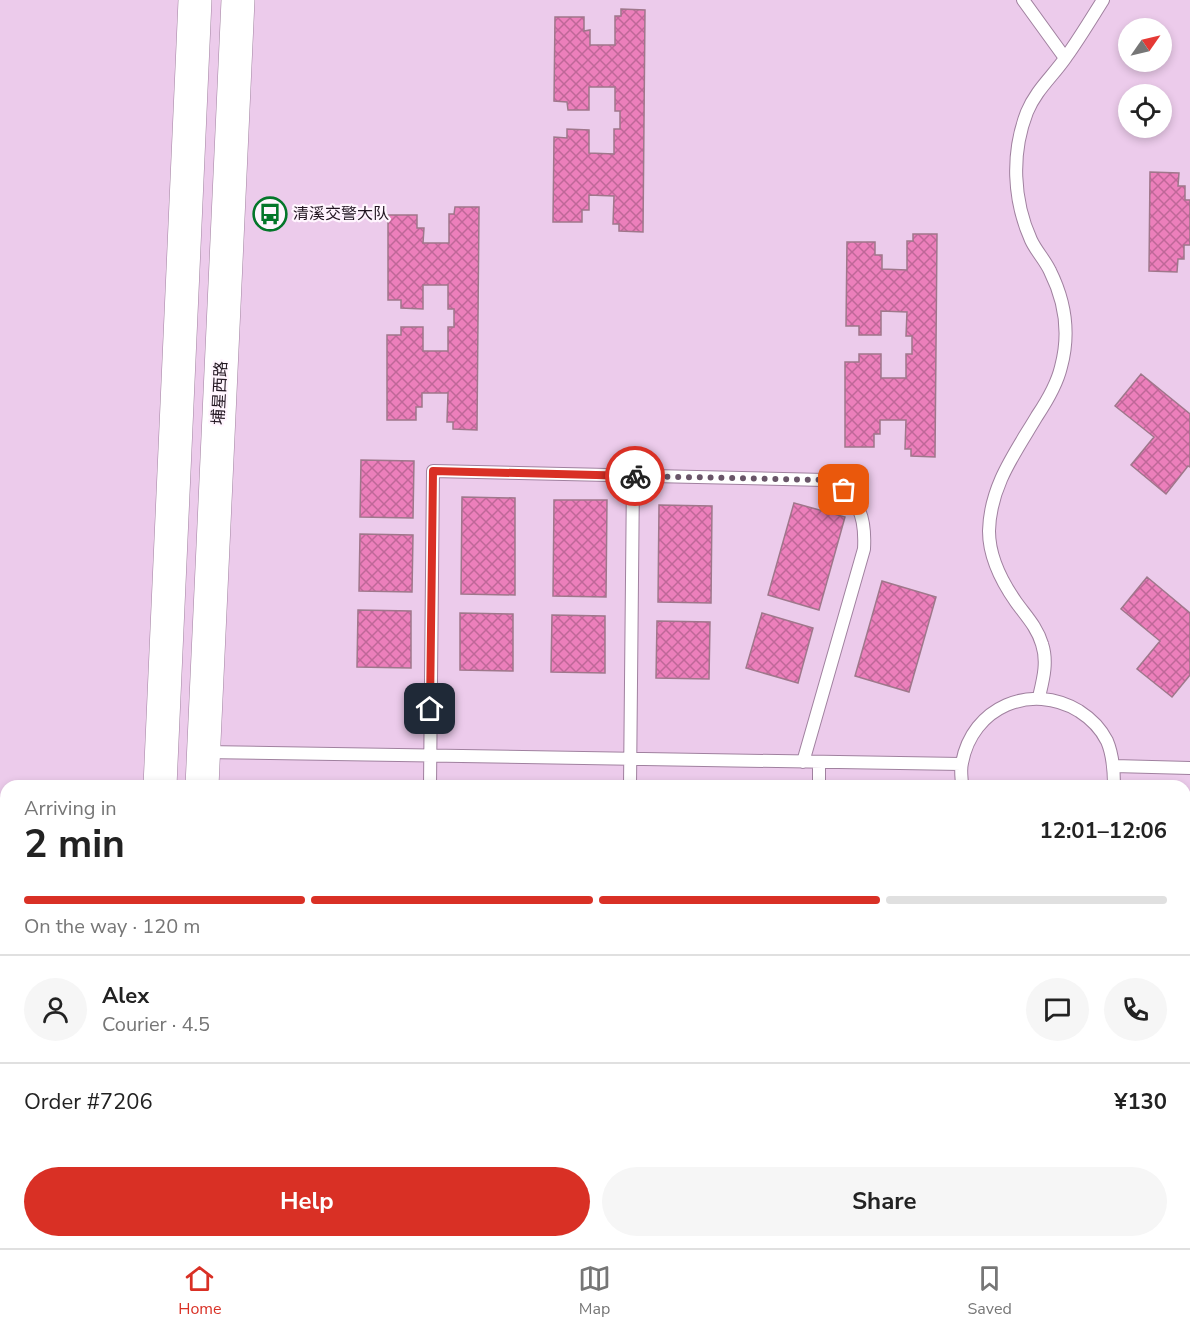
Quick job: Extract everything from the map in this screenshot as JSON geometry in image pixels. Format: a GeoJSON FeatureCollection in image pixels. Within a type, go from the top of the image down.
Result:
{"type":"FeatureCollection","features":[{"type":"Feature","properties":{"kind":"highway"},"geometry":{"type":"LineString","coordinates":[[160,780],[195,0]]}},
{"type":"Feature","properties":{"kind":"highway","name":"埔星西路"},"geometry":{"type":"LineString","coordinates":[[202,780],[238,0]]}},
{"type":"Feature","properties":{"kind":"lane"},"geometry":{"type":"LineString","coordinates":[[1023,0],[1065,58]]}},
{"type":"Feature","properties":{"kind":"lane"},"geometry":{"type":"LineString","coordinates":[[1039,697],[1045,671],[1043,645],[1033,622],[1016,602],[997,570],[989,533],[994,495],[1010,461],[1047,400],[1061,369],[1066,335],[1062,301],[1050,269],[1032,241],[1020,210],[1016,177],[1018,144],[1027,112],[1043,83],[1065,58],[1103,0]]}},
{"type":"Feature","properties":{"kind":"lane"},"geometry":{"type":"LineString","coordinates":[[430,780],[433,471],[825,480],[844,490],[858,507],[865,528],[864,549],[803,762]]}},
{"type":"Feature","properties":{"kind":"lane"},"geometry":{"type":"LineString","coordinates":[[630,780],[633,476]]}},
{"type":"Feature","properties":{"kind":"lane"},"geometry":{"type":"LineString","coordinates":[[962,780],[961,764],[970,738],[987,716],[1011,702],[1039,697],[1066,703],[1089,718],[1106,740],[1114,766],[1114,780]]}},
{"type":"Feature","properties":{"kind":"lane"},"geometry":{"type":"LineString","coordinates":[[203,752],[961,764]]}},
{"type":"Feature","properties":{"kind":"lane"},"geometry":{"type":"LineString","coordinates":[[819,762],[819,780]]}},
{"type":"Feature","properties":{"kind":"lane"},"geometry":{"type":"LineString","coordinates":[[1114,766],[1190,768]]}},
{"type":"Feature","properties":{"kind":"building"},"geometry":{"type":"Polygon","coordinates":[[[621,9],[645,10],[643,232],[619,231],[619,224],[613,224],[614,196],[589,195],[589,210],[582,210],[582,222],[553,222],[554,137],[567,138],[567,129],[589,130],[589,153],[614,154],[614,129],[620,129],[620,111],[615,111],[615,87],[589,87],[589,110],[568,110],[567,102],[554,101],[555,17],[584,17],[584,31],[590,30],[590,45],[615,45],[615,16],[621,16],[621,9]]]}},
{"type":"Feature","properties":{"kind":"building"},"geometry":{"type":"Polygon","coordinates":[[[1150,172],[1179,173],[1178,186],[1185,186],[1185,200],[1190,200],[1190,245],[1184,245],[1184,259],[1178,259],[1177,272],[1149,271],[1150,172]]]}},
{"type":"Feature","properties":{"kind":"building"},"geometry":{"type":"Polygon","coordinates":[[[455,207],[479,207],[477,430],[453,429],[453,422],[447,422],[448,393],[422,393],[422,407],[416,407],[416,420],[387,420],[387,335],[401,335],[401,327],[423,327],[423,351],[448,351],[448,327],[454,327],[454,309],[448,309],[448,285],[423,285],[423,309],[401,308],[401,300],[388,300],[388,215],[417,215],[417,228],[424,228],[423,243],[449,243],[449,214],[454,214],[455,207]]]}},
{"type":"Feature","properties":{"kind":"building"},"geometry":{"type":"Polygon","coordinates":[[[913,234],[937,234],[935,457],[911,456],[911,449],[905,449],[906,420],[880,420],[880,434],[874,434],[874,447],[845,447],[845,362],[859,362],[859,354],[881,354],[881,378],[906,378],[906,354],[912,354],[912,336],[906,336],[907,312],[881,311],[881,335],[859,335],[859,326],[846,326],[847,242],[875,242],[875,255],[882,255],[882,269],[907,270],[907,241],[913,241],[913,234]]]}},
{"type":"Feature","properties":{"kind":"building"},"geometry":{"type":"Polygon","coordinates":[[[1141,374],[1190,414],[1190,467],[1188,466],[1166,494],[1131,465],[1154,437],[1115,406],[1141,374]]]}},
{"type":"Feature","properties":{"kind":"building"},"geometry":{"type":"Polygon","coordinates":[[[361,460],[414,461],[413,518],[360,517],[361,460]]]}},
{"type":"Feature","properties":{"kind":"building"},"geometry":{"type":"Polygon","coordinates":[[[462,497],[515,498],[515,595],[461,594],[462,497]]]}},
{"type":"Feature","properties":{"kind":"building"},"geometry":{"type":"Polygon","coordinates":[[[554,500],[607,500],[606,597],[553,596],[554,500]]]}},
{"type":"Feature","properties":{"kind":"building"},"geometry":{"type":"Polygon","coordinates":[[[794,503],[845,517],[819,610],[768,595],[794,503]]]}},
{"type":"Feature","properties":{"kind":"building"},"geometry":{"type":"Polygon","coordinates":[[[659,505],[712,506],[711,603],[658,602],[659,505]]]}},
{"type":"Feature","properties":{"kind":"building"},"geometry":{"type":"Polygon","coordinates":[[[360,534],[413,535],[412,592],[359,591],[360,534]]]}},
{"type":"Feature","properties":{"kind":"building"},"geometry":{"type":"Polygon","coordinates":[[[1147,577],[1190,613],[1190,675],[1172,697],[1137,669],[1160,641],[1121,609],[1147,577]]]}},
{"type":"Feature","properties":{"kind":"building"},"geometry":{"type":"Polygon","coordinates":[[[882,581],[936,597],[909,692],[855,676],[882,581]]]}},
{"type":"Feature","properties":{"kind":"building"},"geometry":{"type":"Polygon","coordinates":[[[358,610],[411,611],[411,668],[357,667],[358,610]]]}},
{"type":"Feature","properties":{"kind":"building"},"geometry":{"type":"Polygon","coordinates":[[[460,613],[513,614],[513,671],[460,670],[460,613]]]}},
{"type":"Feature","properties":{"kind":"building"},"geometry":{"type":"Polygon","coordinates":[[[762,613],[813,628],[798,683],[746,668],[762,613]]]}},
{"type":"Feature","properties":{"kind":"building"},"geometry":{"type":"Polygon","coordinates":[[[552,615],[605,616],[605,673],[551,672],[552,615]]]}},
{"type":"Feature","properties":{"kind":"building"},"geometry":{"type":"Polygon","coordinates":[[[657,621],[710,622],[709,679],[656,678],[657,621]]]}},
{"type":"Feature","properties":{"kind":"way so far"},"geometry":{"type":"LineString","coordinates":[[635,476],[825,480],[844,490]]}},
{"type":"Feature","properties":{"kind":"place","name":"清溪交警大队"},"geometry":{"type":"Point","coordinates":[270,214]}},
{"type":"Feature","properties":{"kind":"route"},"geometry":{"type":"LineString","coordinates":[[430,709],[433,471],[635,476]]}}]}
